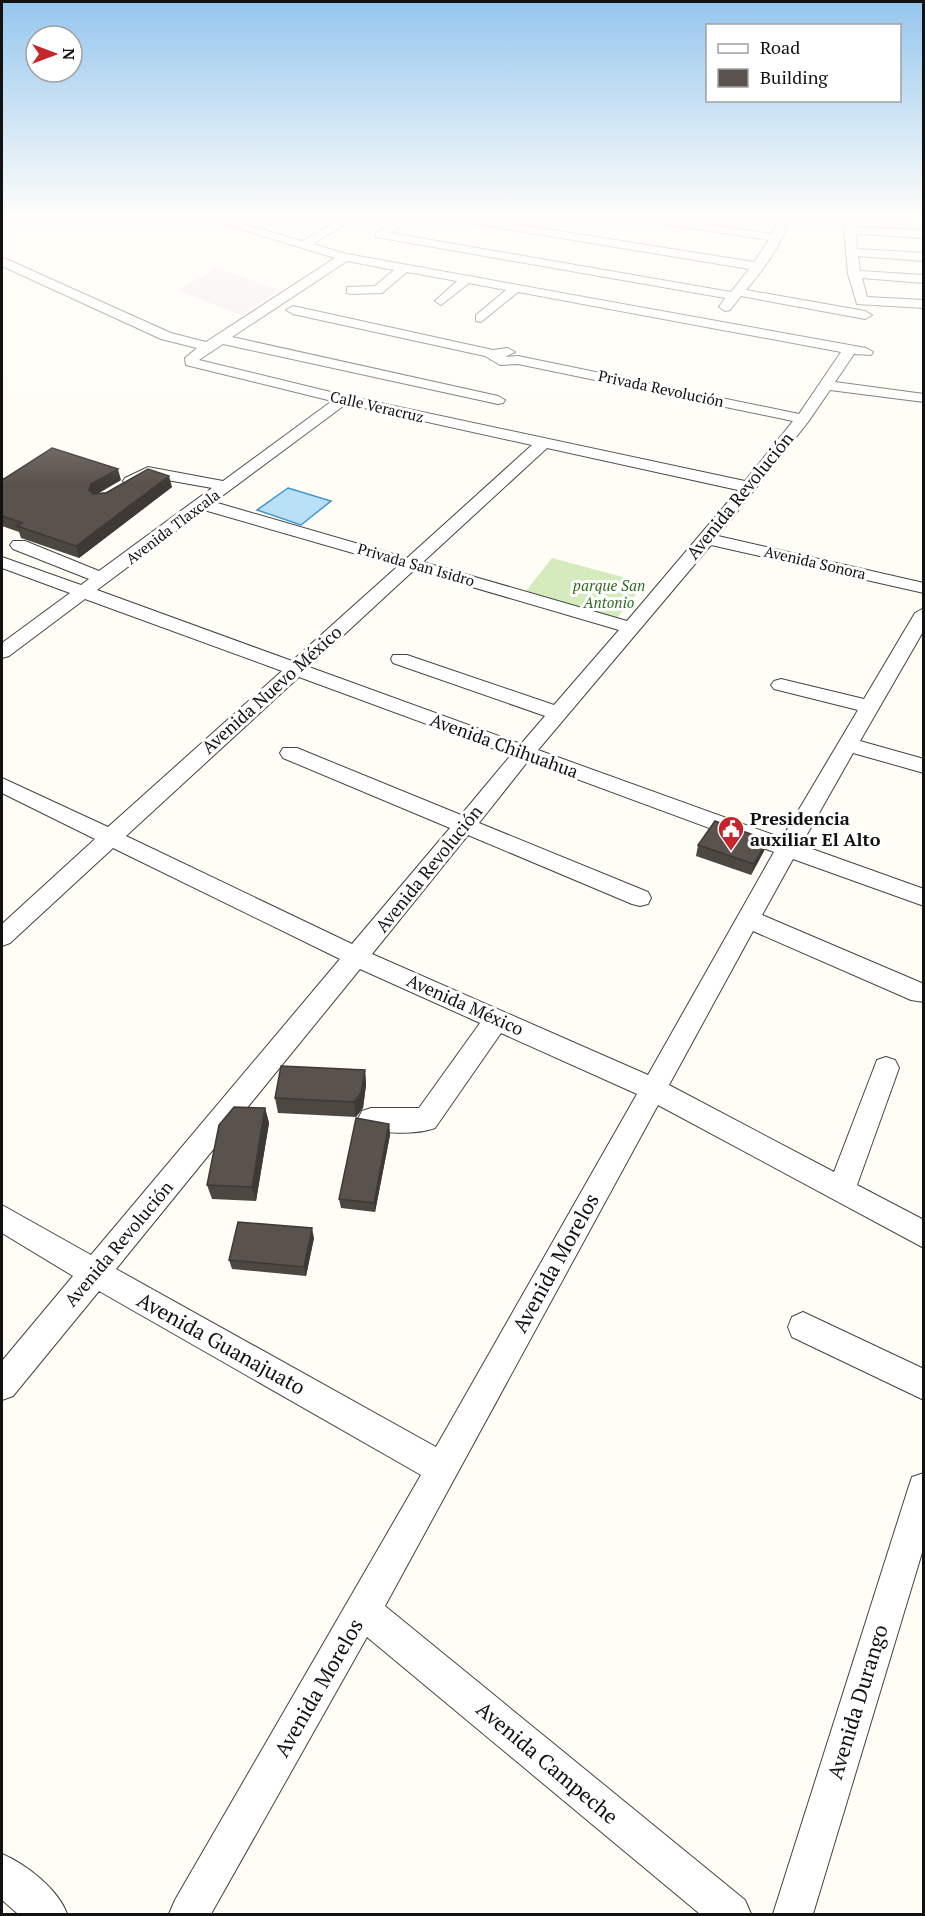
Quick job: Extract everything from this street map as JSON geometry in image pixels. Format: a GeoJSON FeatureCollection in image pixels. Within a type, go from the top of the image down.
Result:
{"type":"FeatureCollection","features":[{"type":"Feature","properties":{"kind":"street"},"geometry":{"type":"LineString","coordinates":[[100,306],[166,336],[208,347]]}},
{"type":"Feature","properties":{"kind":"street","name":"Calle Veracruz"},"geometry":{"type":"LineString","coordinates":[[270,306],[192,358],[191,362],[543,444],[748,487]]}},
{"type":"Feature","properties":{"kind":"street"},"geometry":{"type":"LineString","coordinates":[[481,318],[495,306]]}},
{"type":"Feature","properties":{"kind":"street"},"geometry":{"type":"LineString","coordinates":[[619,306],[867,352]]}},
{"type":"Feature","properties":{"kind":"street"},"geometry":{"type":"LineString","coordinates":[[712,323],[725,306]]}},
{"type":"Feature","properties":{"kind":"street"},"geometry":{"type":"LineString","coordinates":[[812,306],[865,315]]}},
{"type":"Feature","properties":{"kind":"street","name":"Privada Revolución"},"geometry":{"type":"LineString","coordinates":[[293,310],[493,354],[495,359],[500,361],[518,360],[803,419]]}},
{"type":"Feature","properties":{"kind":"street"},"geometry":{"type":"LineString","coordinates":[[221,339],[498,400]]}},
{"type":"Feature","properties":{"kind":"street","name":"Avenida Revolución"},"geometry":{"type":"LineString","coordinates":[[2,1385],[557,713],[707,539],[803,419],[850,350]]}},
{"type":"Feature","properties":{"kind":"street"},"geometry":{"type":"LineString","coordinates":[[825,385],[924,398]]}},
{"type":"Feature","properties":{"kind":"street","name":"Avenida Tlaxcala"},"geometry":{"type":"LineString","coordinates":[[2,652],[343,399]]}},
{"type":"Feature","properties":{"kind":"street","name":"Avenida Nuevo México"},"geometry":{"type":"LineString","coordinates":[[2,937],[543,444]]}},
{"type":"Feature","properties":{"kind":"street"},"geometry":{"type":"LineString","coordinates":[[121,487],[148,472],[226,486]]}},
{"type":"Feature","properties":{"kind":"street","name":"Privada San Isidro"},"geometry":{"type":"LineString","coordinates":[[203,504],[629,627]]}},
{"type":"Feature","properties":{"kind":"street","name":"Avenida Sonora"},"geometry":{"type":"LineString","coordinates":[[707,539],[924,588]]}},
{"type":"Feature","properties":{"kind":"street"},"geometry":{"type":"LineString","coordinates":[[19,545],[85,573],[104,578]]}},
{"type":"Feature","properties":{"kind":"street","name":"Avenida Chihuahua"},"geometry":{"type":"LineString","coordinates":[[2,562],[924,898]]}},
{"type":"Feature","properties":{"kind":"street","name":"Avenida Morelos"},"geometry":{"type":"LineString","coordinates":[[189,1914],[363,1611],[787,849],[924,613]]}},
{"type":"Feature","properties":{"kind":"street"},"geometry":{"type":"LineString","coordinates":[[400,659],[557,713]]}},
{"type":"Feature","properties":{"kind":"street"},"geometry":{"type":"LineString","coordinates":[[781,685],[871,707]]}},
{"type":"Feature","properties":{"kind":"street"},"geometry":{"type":"LineString","coordinates":[[849,745],[924,766]]}},
{"type":"Feature","properties":{"kind":"street"},"geometry":{"type":"LineString","coordinates":[[290,753],[640,898]]}},
{"type":"Feature","properties":{"kind":"street","name":"Avenida México"},"geometry":{"type":"LineString","coordinates":[[2,785],[357,957],[653,1089],[924,1235]]}},
{"type":"Feature","properties":{"kind":"street"},"geometry":{"type":"LineString","coordinates":[[748,919],[920,993]]}},
{"type":"Feature","properties":{"kind":"street"},"geometry":{"type":"LineString","coordinates":[[370,1119],[426,1120],[497,1019]]}},
{"type":"Feature","properties":{"kind":"street"},"geometry":{"type":"LineString","coordinates":[[841,1190],[886,1068]]}},
{"type":"Feature","properties":{"kind":"street","name":"Avenida Guanajuato"},"geometry":{"type":"LineString","coordinates":[[2,1218],[95,1274],[441,1468]]}},
{"type":"Feature","properties":{"kind":"street"},"geometry":{"type":"LineString","coordinates":[[803,1327],[924,1385]]}},
{"type":"Feature","properties":{"kind":"street","name":"Avenida Durango"},"geometry":{"type":"LineString","coordinates":[[793,1914],[924,1489]]}},
{"type":"Feature","properties":{"kind":"street","name":"Avenida Campeche"},"geometry":{"type":"LineString","coordinates":[[363,1611],[731,1914]]}},
{"type":"Feature","properties":{"kind":"street"},"geometry":{"type":"LineString","coordinates":[[2,1874],[47,1914]]}},
{"type":"Feature","properties":{"kind":"shaded area"},"geometry":{"type":"Polygon","coordinates":[[[219,306],[254,306],[241,315],[219,306]]]}},
{"type":"Feature","properties":{"kind":"green space","name":"parque San Antonio"},"geometry":{"type":"Polygon","coordinates":[[[552,558],[645,583],[616,619],[526,591],[552,558]]]}},
{"type":"Feature","properties":{"kind":"water"},"geometry":{"type":"Polygon","coordinates":[[[288,488],[331,501],[301,525],[257,510],[288,488]]]}},
{"type":"Feature","properties":{"kind":"building"},"geometry":{"type":"Polygon","coordinates":[[[52,448],[118,469],[91,484],[89,490],[93,494],[106,493],[148,469],[169,476],[76,546],[17,526],[22,523],[2,516],[2,478],[4,479],[52,448]]]}},
{"type":"Feature","properties":{"kind":"building"},"geometry":{"type":"Polygon","coordinates":[[[715,821],[767,840],[754,864],[698,845],[715,821]]]}},
{"type":"Feature","properties":{"kind":"building"},"geometry":{"type":"Polygon","coordinates":[[[281,1066],[365,1070],[361,1093],[354,1102],[275,1098],[281,1066]]]}},
{"type":"Feature","properties":{"kind":"building"},"geometry":{"type":"Polygon","coordinates":[[[234,1107],[265,1108],[252,1187],[207,1185],[219,1125],[234,1107]]]}},
{"type":"Feature","properties":{"kind":"building"},"geometry":{"type":"Polygon","coordinates":[[[356,1118],[389,1124],[374,1203],[339,1199],[356,1118]]]}},
{"type":"Feature","properties":{"kind":"building"},"geometry":{"type":"Polygon","coordinates":[[[238,1222],[312,1228],[304,1267],[229,1260],[238,1222]]]}},
{"type":"Feature","properties":{"kind":"place","name":"Presidencia auxiliar El Alto"},"geometry":{"type":"Point","coordinates":[731,852]}}]}
